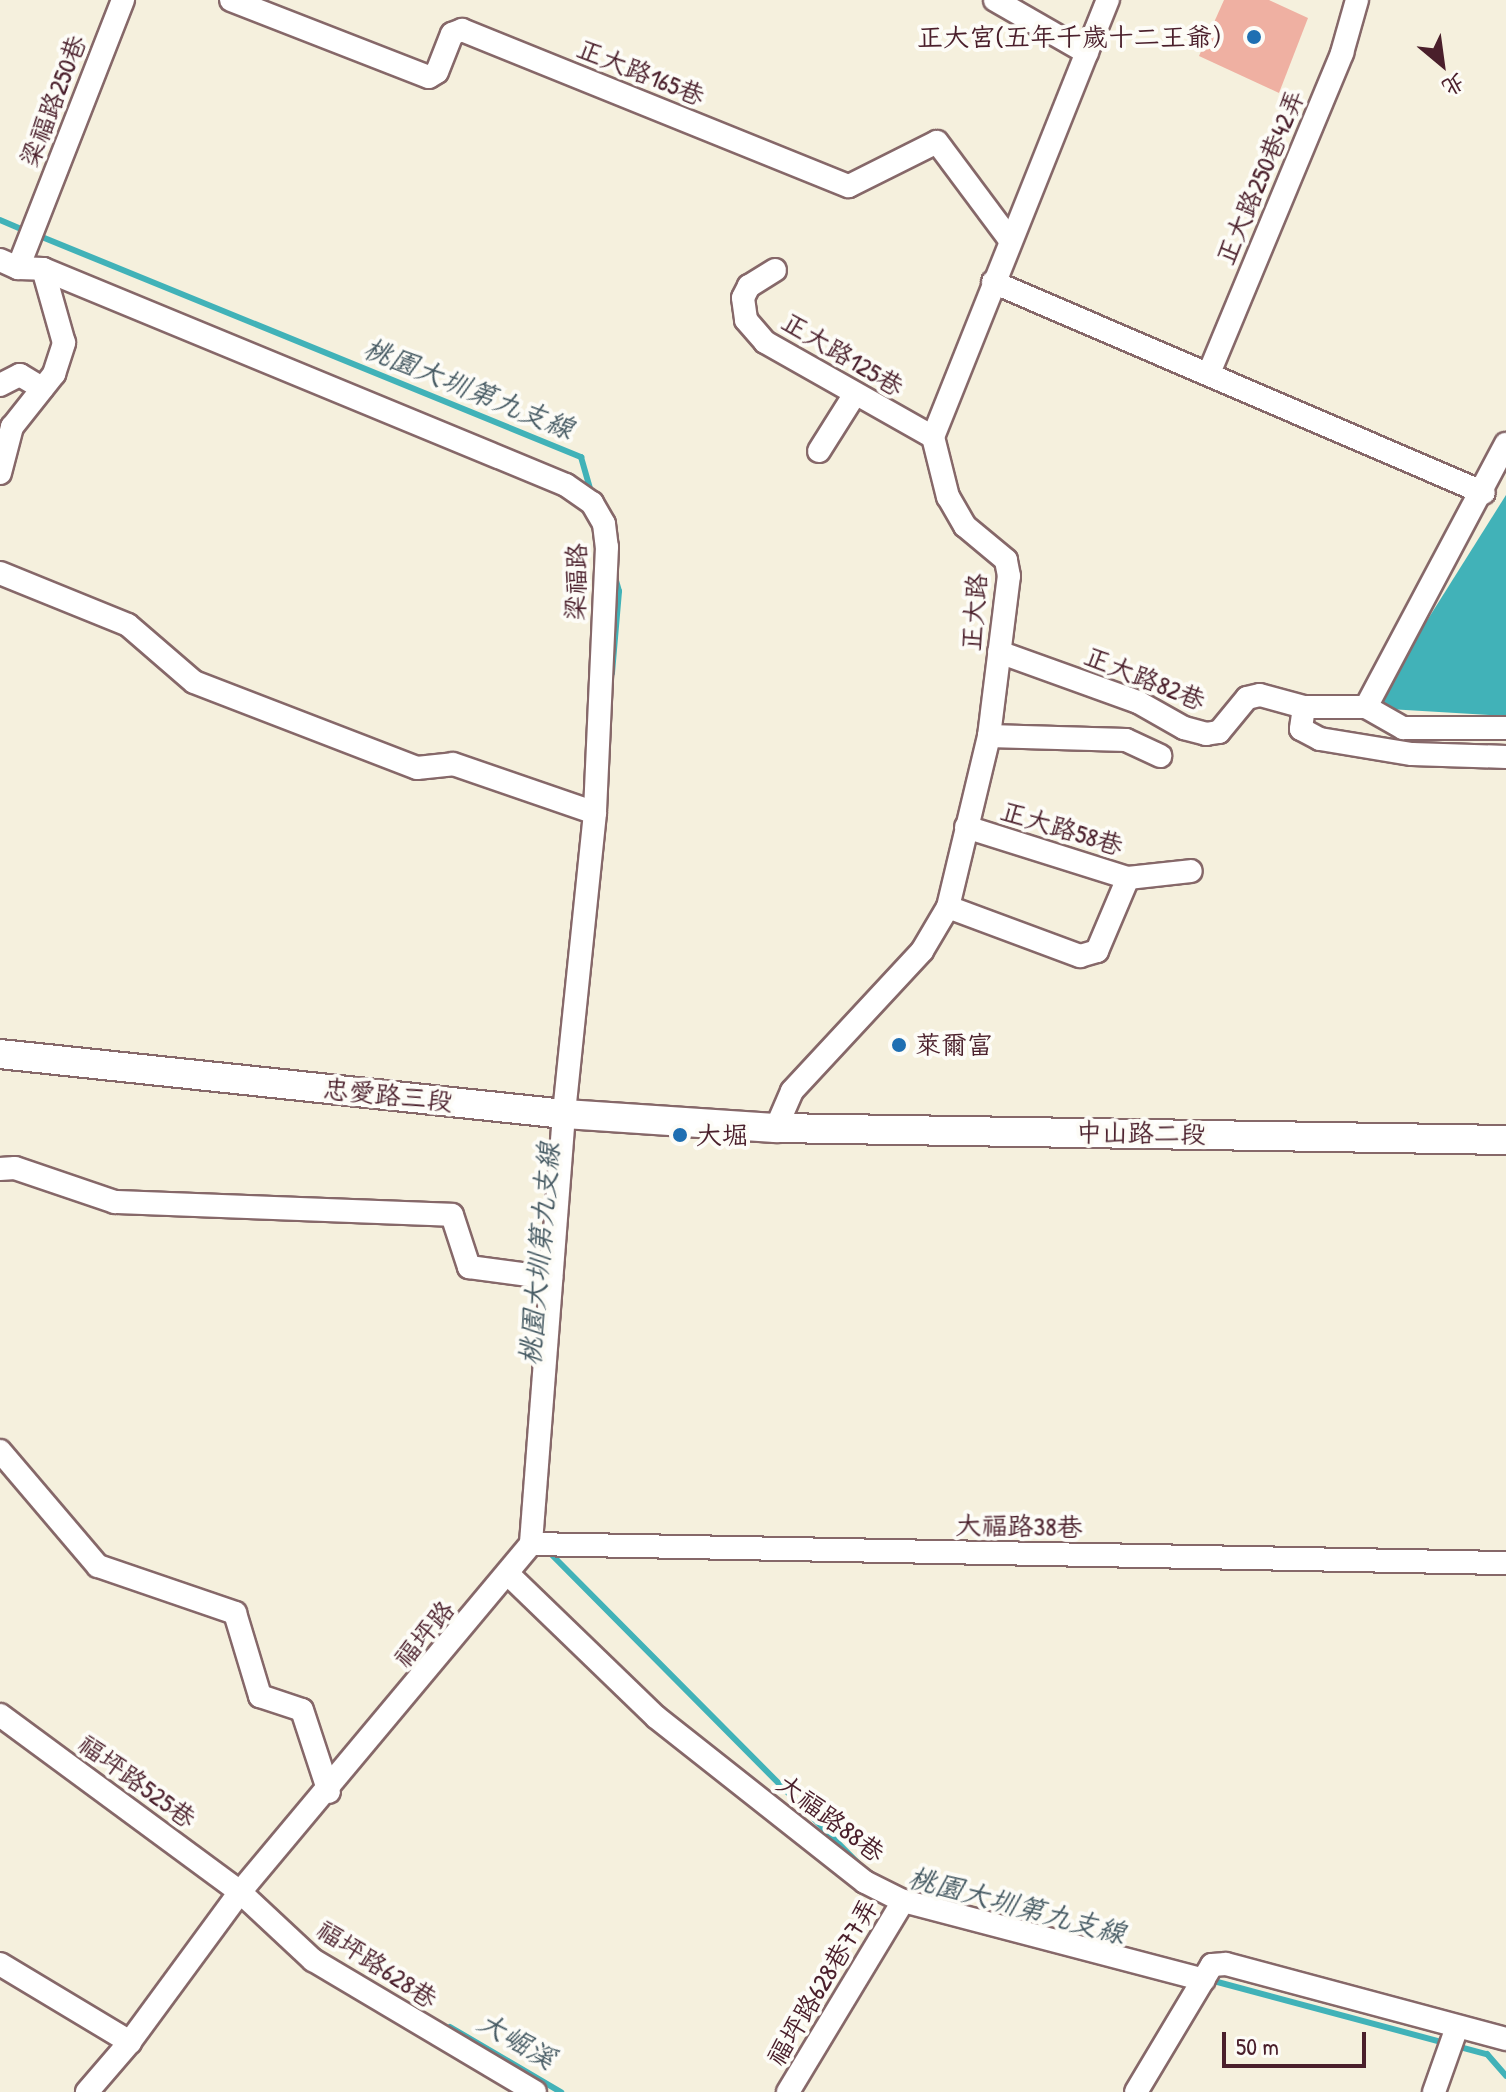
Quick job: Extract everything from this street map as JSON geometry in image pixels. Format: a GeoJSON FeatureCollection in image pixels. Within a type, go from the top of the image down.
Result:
{"type":"FeatureCollection","features":[{"type":"Feature","properties":{"kind":"main road","name":"忠愛路三段"},"geometry":{"type":"LineString","coordinates":[[0,1054],[570,1115],[776,1128]]}},
{"type":"Feature","properties":{"kind":"main road","name":"中山路二段"},"geometry":{"type":"LineString","coordinates":[[776,1128],[1506,1140]]}},
{"type":"Feature","properties":{"kind":"street","name":"梁福路250巷"},"geometry":{"type":"LineString","coordinates":[[9,264],[123,0]]}},
{"type":"Feature","properties":{"kind":"street","name":"正大路165巷"},"geometry":{"type":"LineString","coordinates":[[231,0],[429,77],[437,72],[452,34],[462,30],[849,186],[937,142],[1010,240]]}},
{"type":"Feature","properties":{"kind":"street"},"geometry":{"type":"LineString","coordinates":[[995,0],[1087,53]]}},
{"type":"Feature","properties":{"kind":"street"},"geometry":{"type":"LineString","coordinates":[[933,437],[1108,0]]}},
{"type":"Feature","properties":{"kind":"street","name":"正大路250巷42弄"},"geometry":{"type":"LineString","coordinates":[[1209,373],[1342,53],[1357,0]]}},
{"type":"Feature","properties":{"kind":"street","name":"梁福路"},"geometry":{"type":"LineString","coordinates":[[9,264],[43,269],[566,485],[592,503],[604,524],[607,547],[595,813],[570,1115]]}},
{"type":"Feature","properties":{"kind":"street"},"geometry":{"type":"LineString","coordinates":[[0,473],[12,427],[54,374],[64,343],[43,269]]}},
{"type":"Feature","properties":{"kind":"street","name":"正大路125巷"},"geometry":{"type":"LineString","coordinates":[[775,270],[749,286],[743,298],[746,320],[765,342],[853,397],[933,437]]}},
{"type":"Feature","properties":{"kind":"street"},"geometry":{"type":"LineString","coordinates":[[993,282],[1484,493]]}},
{"type":"Feature","properties":{"kind":"street"},"geometry":{"type":"LineString","coordinates":[[0,385],[20,375],[42,388]]}},
{"type":"Feature","properties":{"kind":"street"},"geometry":{"type":"LineString","coordinates":[[819,451],[853,397]]}},
{"type":"Feature","properties":{"kind":"street","name":"正大路"},"geometry":{"type":"LineString","coordinates":[[776,1128],[792,1091],[922,951],[948,907],[989,736],[1009,576],[1006,560],[965,526],[948,497],[933,437]]}},
{"type":"Feature","properties":{"kind":"street"},"geometry":{"type":"LineString","coordinates":[[1366,707],[1377,678],[1484,493],[1506,444]]}},
{"type":"Feature","properties":{"kind":"street"},"geometry":{"type":"LineString","coordinates":[[0,573],[128,625],[194,682],[417,768],[453,764],[595,813]]}},
{"type":"Feature","properties":{"kind":"street","name":"正大路82巷"},"geometry":{"type":"LineString","coordinates":[[999,652],[1138,702],[1184,728],[1206,734],[1219,732],[1247,698],[1260,695],[1304,707]]}},
{"type":"Feature","properties":{"kind":"street"},"geometry":{"type":"LineString","coordinates":[[1506,728],[1403,728],[1366,707],[1304,707],[1301,729],[1320,739],[1412,754],[1506,757]]}},
{"type":"Feature","properties":{"kind":"street"},"geometry":{"type":"LineString","coordinates":[[989,736],[1126,740],[1161,756]]}},
{"type":"Feature","properties":{"kind":"street","name":"正大路58巷"},"geometry":{"type":"LineString","coordinates":[[966,827],[1128,878],[1191,871]]}},
{"type":"Feature","properties":{"kind":"street"},"geometry":{"type":"LineString","coordinates":[[948,907],[1080,956],[1097,951],[1128,878]]}},
{"type":"Feature","properties":{"kind":"street"},"geometry":{"type":"LineString","coordinates":[[531,1544],[551,1278],[570,1115]]}},
{"type":"Feature","properties":{"kind":"street"},"geometry":{"type":"LineString","coordinates":[[0,1169],[15,1168],[115,1202],[452,1215],[469,1267],[551,1278]]}},
{"type":"Feature","properties":{"kind":"street"},"geometry":{"type":"LineString","coordinates":[[0,1451],[98,1566],[235,1613],[260,1696],[302,1710],[329,1792]]}},
{"type":"Feature","properties":{"kind":"street","name":"大福路38巷"},"geometry":{"type":"LineString","coordinates":[[531,1544],[1506,1563]]}},
{"type":"Feature","properties":{"kind":"street","name":"福坪路"},"geometry":{"type":"LineString","coordinates":[[87,2092],[130,2042],[240,1892],[329,1792],[509,1575],[531,1544]]}},
{"type":"Feature","properties":{"kind":"street","name":"大福路88巷"},"geometry":{"type":"LineString","coordinates":[[509,1575],[656,1717],[865,1882],[903,1901],[1204,1980]]}},
{"type":"Feature","properties":{"kind":"street","name":"福坪路525巷"},"geometry":{"type":"LineString","coordinates":[[0,1715],[240,1892]]}},
{"type":"Feature","properties":{"kind":"street","name":"福坪路628巷"},"geometry":{"type":"LineString","coordinates":[[240,1892],[313,1960],[535,2092]]}},
{"type":"Feature","properties":{"kind":"street","name":"福坪路628巷77弄"},"geometry":{"type":"LineString","coordinates":[[788,2092],[903,1901]]}},
{"type":"Feature","properties":{"kind":"street"},"geometry":{"type":"LineString","coordinates":[[0,1964],[130,2042]]}},
{"type":"Feature","properties":{"kind":"street"},"geometry":{"type":"LineString","coordinates":[[1136,2092],[1212,1965],[1226,1964],[1506,2039]]}},
{"type":"Feature","properties":{"kind":"street"},"geometry":{"type":"LineString","coordinates":[[1434,2092],[1457,2027]]}},
{"type":"Feature","properties":{"kind":"water"},"geometry":{"type":"Polygon","coordinates":[[[1506,495],[1506,716],[1372,708],[1506,495]]]}},
{"type":"Feature","properties":{"kind":"building","name":"正大宮(五年千歲十二王爺）"},"geometry":{"type":"Polygon","coordinates":[[[1224,0],[1269,0],[1308,18],[1279,93],[1199,56],[1224,0]]]}},
{"type":"Feature","properties":{"kind":"waterway","name":"桃園大圳第九支線"},"geometry":{"type":"LineString","coordinates":[[0,220],[26,231]]}},
{"type":"Feature","properties":{"kind":"waterway","name":"桃園大圳第九支線"},"geometry":{"type":"LineString","coordinates":[[37,235],[581,457],[591,493]]}},
{"type":"Feature","properties":{"kind":"waterway","name":"桃園大圳第九支線"},"geometry":{"type":"LineString","coordinates":[[612,673],[619,591],[614,573]]}},
{"type":"Feature","properties":{"kind":"waterway","name":"桃園大圳第九支線"},"geometry":{"type":"LineString","coordinates":[[548,1551],[859,1864]]}},
{"type":"Feature","properties":{"kind":"waterway","name":"桃園大圳第九支線"},"geometry":{"type":"LineString","coordinates":[[1210,1980],[1487,2054],[1506,2076]]}},
{"type":"Feature","properties":{"kind":"waterway","name":"大崛溪"},"geometry":{"type":"LineString","coordinates":[[450,2027],[561,2092]]}},
{"type":"Feature","properties":{"kind":"place","name":"正大宮(五年千歲十二王爺）"},"geometry":{"type":"Point","coordinates":[1254,37]}},
{"type":"Feature","properties":{"kind":"place","name":"萊爾富"},"geometry":{"type":"Point","coordinates":[899,1045]}},
{"type":"Feature","properties":{"kind":"place","name":"大堀"},"geometry":{"type":"Point","coordinates":[680,1135]}}]}
